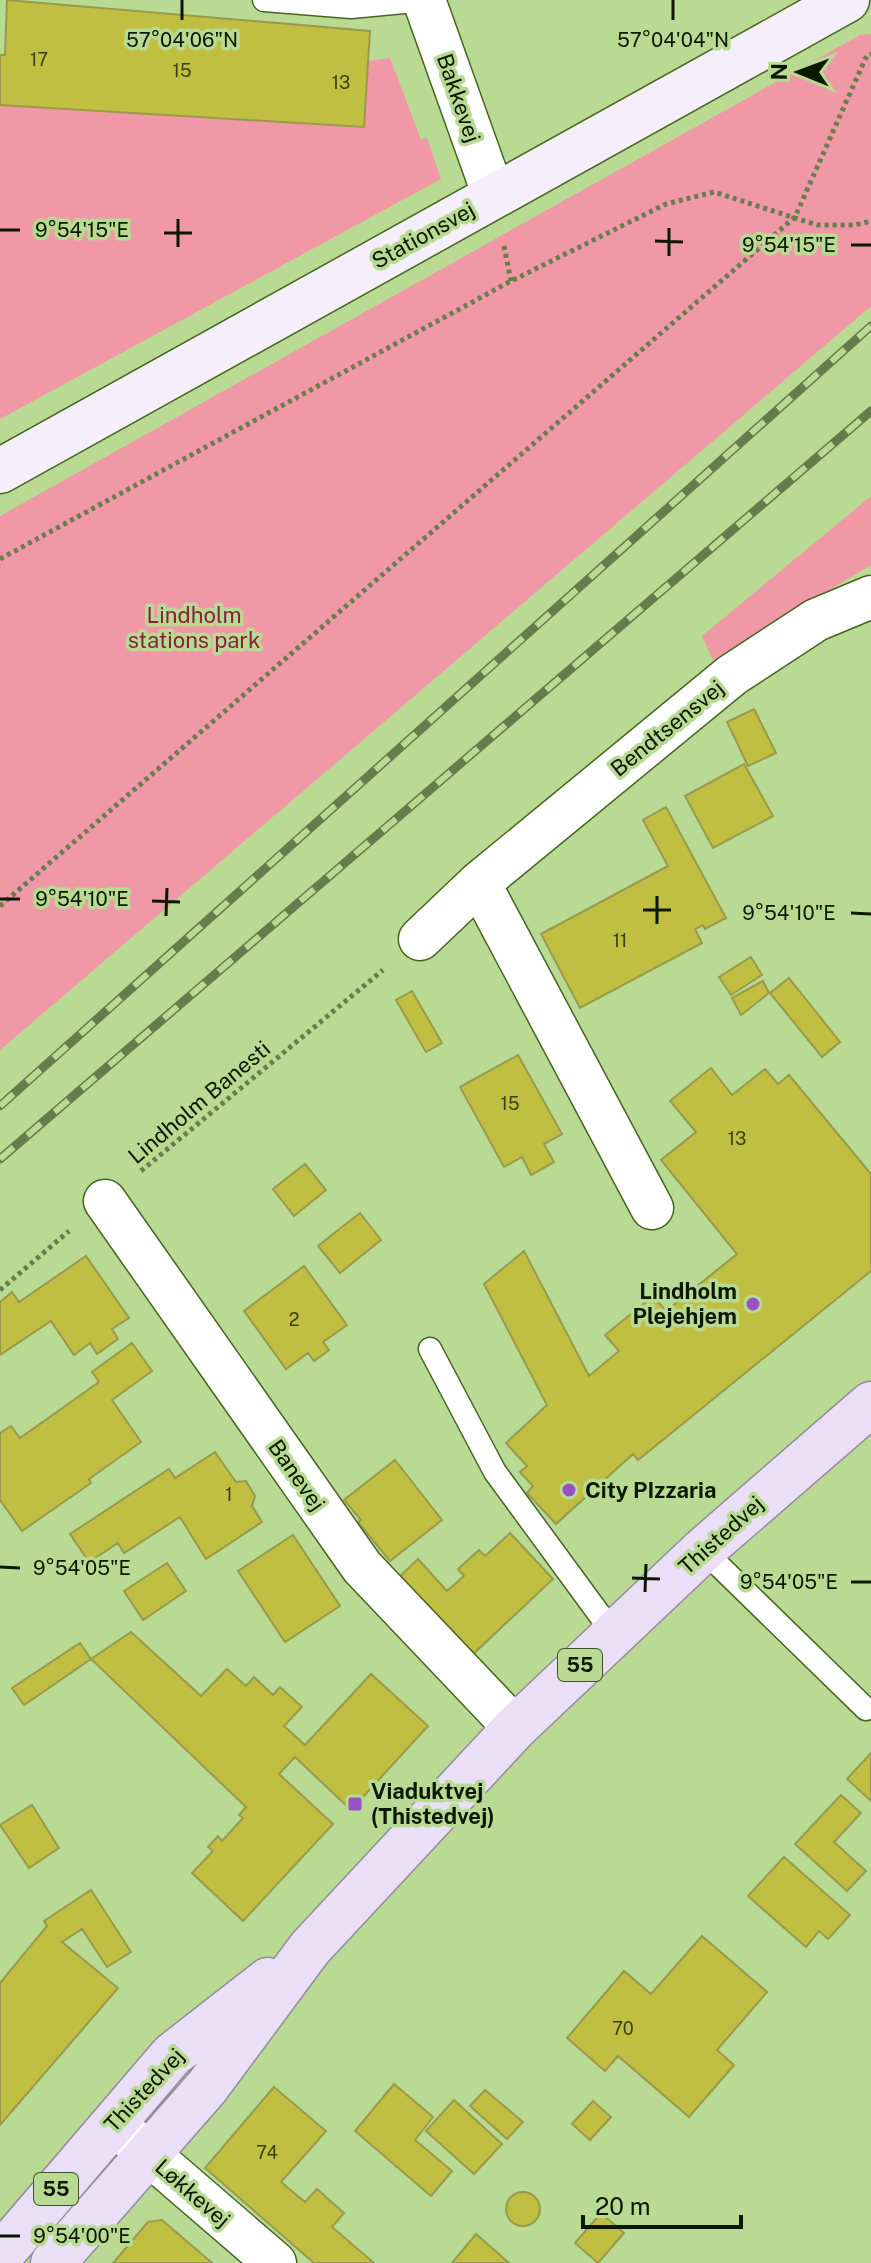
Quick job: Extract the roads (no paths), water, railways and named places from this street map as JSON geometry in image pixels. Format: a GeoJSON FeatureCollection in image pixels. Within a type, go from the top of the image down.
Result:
{"type":"FeatureCollection","features":[{"type":"Feature","properties":{"kind":"main road","name":"Thistedvej"},"geometry":{"type":"LineString","coordinates":[[53,2263],[207,2087],[310,1948],[515,1728],[703,1550],[871,1404]]}},
{"type":"Feature","properties":{"kind":"main road","name":"Thistedvej"},"geometry":{"type":"LineString","coordinates":[[0,2256],[172,2055],[310,1948]]}},
{"type":"Feature","properties":{"kind":"street","name":"Bakkevej"},"geometry":{"type":"LineString","coordinates":[[424,0],[494,196]]}},
{"type":"Feature","properties":{"kind":"street","name":"Stationsvej"},"geometry":{"type":"LineString","coordinates":[[0,471],[847,0]]}},
{"type":"Feature","properties":{"kind":"street","name":"Bendtsensvej"},"geometry":{"type":"LineString","coordinates":[[420,939],[479,883],[732,675],[816,620],[871,597]]}},
{"type":"Feature","properties":{"kind":"street"},"geometry":{"type":"LineString","coordinates":[[479,883],[652,1208]]}},
{"type":"Feature","properties":{"kind":"street","name":"Banevej"},"geometry":{"type":"LineString","coordinates":[[105,1201],[362,1567],[515,1728]]}},
{"type":"Feature","properties":{"kind":"street","name":"Løkkevej"},"geometry":{"type":"LineString","coordinates":[[112,2122],[275,2263]]}},
{"type":"Feature","properties":{"kind":"lane"},"geometry":{"type":"LineString","coordinates":[[264,0],[351,7],[424,0]]}},
{"type":"Feature","properties":{"kind":"lane"},"geometry":{"type":"LineString","coordinates":[[430,1349],[495,1472],[613,1633]]}},
{"type":"Feature","properties":{"kind":"lane"},"geometry":{"type":"LineString","coordinates":[[703,1550],[866,1709]]}},
{"type":"Feature","properties":{"kind":"railway"},"geometry":{"type":"LineString","coordinates":[[0,1106],[871,326]]}},
{"type":"Feature","properties":{"kind":"railway"},"geometry":{"type":"LineString","coordinates":[[0,1159],[871,411]]}},
{"type":"Feature","properties":{"kind":"place","name":"Lindholm Plejehjem"},"geometry":{"type":"Point","coordinates":[753,1304]}},
{"type":"Feature","properties":{"kind":"place","name":"City PIzzaria"},"geometry":{"type":"Point","coordinates":[569,1490]}},
{"type":"Feature","properties":{"kind":"place","name":"Viaduktvej (Thistedvej)"},"geometry":{"type":"Point","coordinates":[355,1804]}},
{"type":"Feature","properties":{"kind":"park label","name":"Lindholm stations park"},"geometry":{"type":"Point","coordinates":[194,628]}}]}
